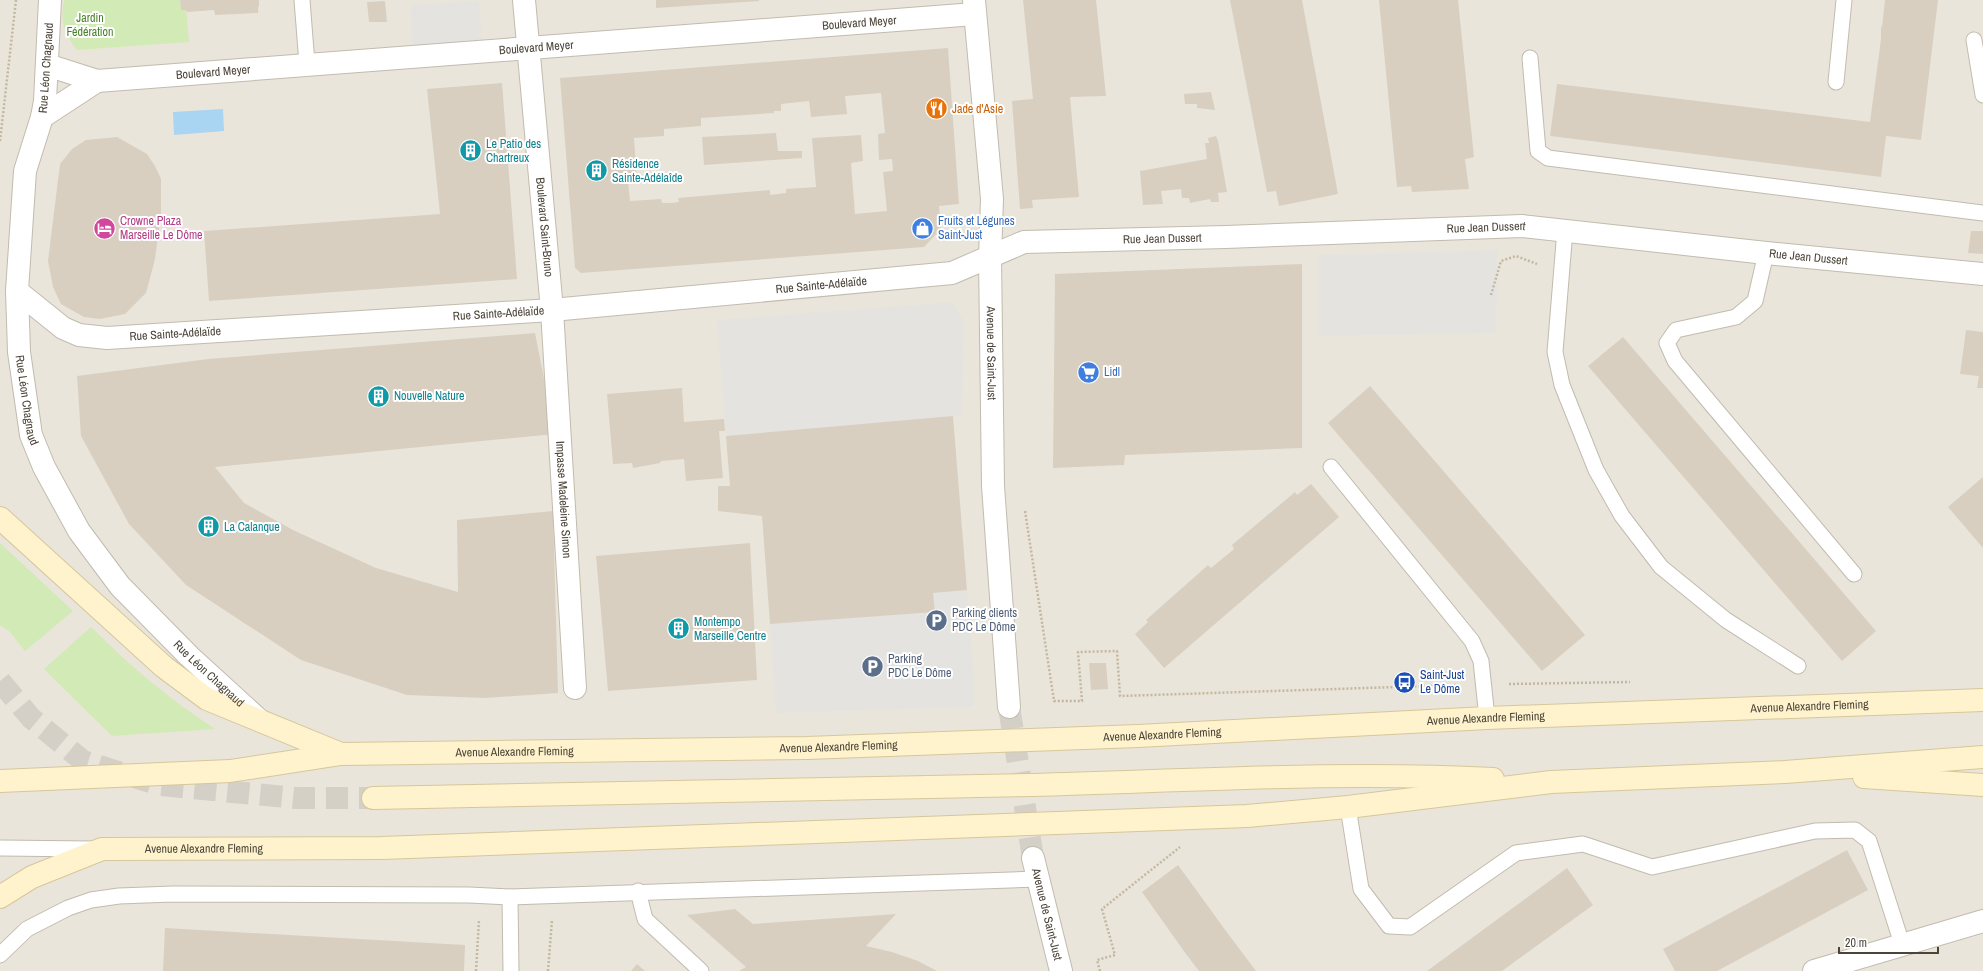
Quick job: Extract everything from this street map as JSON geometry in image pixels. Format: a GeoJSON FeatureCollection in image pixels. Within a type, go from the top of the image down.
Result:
{"type":"FeatureCollection","features":[{"type":"Feature","properties":{"kind":"main road"},"geometry":{"type":"LineString","coordinates":[[0,518],[175,677],[207,699],[341,754]]}},
{"type":"Feature","properties":{"kind":"main road","name":"Avenue Alexandre Fleming"},"geometry":{"type":"LineString","coordinates":[[0,781],[230,771],[341,754],[807,748],[1138,736],[1487,718],[1983,700]]}},
{"type":"Feature","properties":{"kind":"main road","name":"Avenue Alexandre Fleming"},"geometry":{"type":"LineString","coordinates":[[102,849],[382,848],[1247,816],[1348,808],[1551,782],[1785,772],[1983,757]]}},
{"type":"Feature","properties":{"kind":"main road"},"geometry":{"type":"LineString","coordinates":[[1785,772],[1983,785]]}},
{"type":"Feature","properties":{"kind":"main road","name":"Avenue Alexandre Fleming"},"geometry":{"type":"LineString","coordinates":[[373,798],[612,792],[1030,785],[1236,778],[1423,775],[1551,782]]}},
{"type":"Feature","properties":{"kind":"main road"},"geometry":{"type":"LineString","coordinates":[[0,897],[32,877],[102,849]]}},
{"type":"Feature","properties":{"kind":"street","name":"Rue Léon Chagnaud"},"geometry":{"type":"LineString","coordinates":[[50,0],[47,65],[42,117],[25,171],[17,291],[19,352],[31,435],[44,466],[79,532],[120,586],[189,656],[259,720]]}},
{"type":"Feature","properties":{"kind":"street","name":"Boulevard Saint-Bruno"},"geometry":{"type":"LineString","coordinates":[[524,0],[527,48],[552,310]]}},
{"type":"Feature","properties":{"kind":"street","name":"Boulevard Meyer"},"geometry":{"type":"LineString","coordinates":[[47,65],[97,81],[527,48],[975,7]]}},
{"type":"Feature","properties":{"kind":"street","name":"Avenue de Saint-Just"},"geometry":{"type":"LineString","coordinates":[[975,7],[992,199],[990,258],[993,486],[1009,707]]}},
{"type":"Feature","properties":{"kind":"street","name":"Boulevard Meyer"},"geometry":{"type":"LineString","coordinates":[[42,117],[97,81]]}},
{"type":"Feature","properties":{"kind":"street","name":"Rue Jean Dussert"},"geometry":{"type":"LineString","coordinates":[[990,258],[1024,242],[1522,226],[1766,253],[1983,274]]}},
{"type":"Feature","properties":{"kind":"street","name":"Rue Sainte-Adélaïde"},"geometry":{"type":"LineString","coordinates":[[17,291],[63,328],[79,335],[107,338],[552,310],[952,273],[990,258]]}},
{"type":"Feature","properties":{"kind":"street","name":"Impasse Madeleine Simon"},"geometry":{"type":"LineString","coordinates":[[552,310],[575,688]]}},
{"type":"Feature","properties":{"kind":"street","name":"Avenue de Saint-Just"},"geometry":{"type":"LineString","coordinates":[[1035,868],[1061,971]]}},
{"type":"Feature","properties":{"kind":"street"},"geometry":{"type":"LineString","coordinates":[[1934,935],[1983,909]]}},
{"type":"Feature","properties":{"kind":"street"},"geometry":{"type":"LineString","coordinates":[[1814,971],[1983,921]]}},
{"type":"Feature","properties":{"kind":"lane"},"geometry":{"type":"LineString","coordinates":[[302,0],[307,64]]}},
{"type":"Feature","properties":{"kind":"lane"},"geometry":{"type":"LineString","coordinates":[[1836,82],[1844,0]]}},
{"type":"Feature","properties":{"kind":"lane"},"geometry":{"type":"LineString","coordinates":[[1974,40],[1983,94]]}},
{"type":"Feature","properties":{"kind":"lane"},"geometry":{"type":"LineString","coordinates":[[1530,58],[1538,151],[1548,158],[1983,213]]}},
{"type":"Feature","properties":{"kind":"lane"},"geometry":{"type":"LineString","coordinates":[[1565,230],[1555,352],[1562,385],[1596,470],[1622,516],[1661,567],[1726,620],[1798,666]]}},
{"type":"Feature","properties":{"kind":"lane"},"geometry":{"type":"LineString","coordinates":[[1766,253],[1755,301],[1736,317],[1676,330],[1667,343],[1675,361],[1854,574]]}},
{"type":"Feature","properties":{"kind":"lane"},"geometry":{"type":"LineString","coordinates":[[1331,467],[1472,641],[1481,661],[1487,718]]}},
{"type":"Feature","properties":{"kind":"lane"},"geometry":{"type":"LineString","coordinates":[[1348,808],[1361,889],[1389,926],[1410,927],[1516,853],[1583,844],[1652,867],[1815,831],[1856,830],[1869,841],[1902,944]]}},
{"type":"Feature","properties":{"kind":"lane"},"geometry":{"type":"LineString","coordinates":[[0,848],[102,849]]}},
{"type":"Feature","properties":{"kind":"lane"},"geometry":{"type":"LineString","coordinates":[[0,955],[27,930],[68,908],[91,900],[119,896],[173,894],[480,895],[510,897],[554,896],[1035,868]]}},
{"type":"Feature","properties":{"kind":"lane"},"geometry":{"type":"LineString","coordinates":[[638,891],[645,919],[701,971]]}},
{"type":"Feature","properties":{"kind":"lane"},"geometry":{"type":"LineString","coordinates":[[510,897],[511,971]]}},
{"type":"Feature","properties":{"kind":"path"},"geometry":{"type":"LineString","coordinates":[[0,141],[16,0]]}},
{"type":"Feature","properties":{"kind":"path"},"geometry":{"type":"LineString","coordinates":[[1491,295],[1501,261],[1516,256],[1539,265]]}},
{"type":"Feature","properties":{"kind":"path"},"geometry":{"type":"LineString","coordinates":[[1024,503],[1054,701],[1082,701],[1078,652],[1117,651],[1120,696]]}},
{"type":"Feature","properties":{"kind":"path"},"geometry":{"type":"LineString","coordinates":[[1100,971],[1097,960],[1115,954],[1102,909],[1183,845]]}},
{"type":"Feature","properties":{"kind":"path"},"geometry":{"type":"LineString","coordinates":[[476,971],[480,895]]}},
{"type":"Feature","properties":{"kind":"path"},"geometry":{"type":"LineString","coordinates":[[548,971],[554,896]]}},
{"type":"Feature","properties":{"kind":"shaded area"},"geometry":{"type":"Polygon","coordinates":[[[0,0],[1983,0],[1983,971],[0,971],[0,0]]]}},
{"type":"Feature","properties":{"kind":"shaded area"},"geometry":{"type":"Polygon","coordinates":[[[479,1],[483,51],[413,57],[410,5],[479,1]]]}},
{"type":"Feature","properties":{"kind":"shaded area"},"geometry":{"type":"Polygon","coordinates":[[[1498,250],[1496,333],[1319,336],[1319,255],[1498,250]]]}},
{"type":"Feature","properties":{"kind":"shaded area"},"geometry":{"type":"Polygon","coordinates":[[[952,302],[964,322],[962,416],[726,436],[717,320],[952,302]]]}},
{"type":"Feature","properties":{"kind":"shaded area","name":"Parking PDC Le Dôme"},"geometry":{"type":"Polygon","coordinates":[[[967,590],[974,677],[974,707],[776,713],[770,624],[934,612],[933,593],[967,590]]]}},
{"type":"Feature","properties":{"kind":"green space","name":"Jardin Fédération"},"geometry":{"type":"Polygon","coordinates":[[[64,0],[180,0],[181,10],[186,10],[189,42],[77,50],[64,27],[64,0]]]}},
{"type":"Feature","properties":{"kind":"green space"},"geometry":{"type":"Polygon","coordinates":[[[0,543],[73,611],[25,651],[9,631],[0,625],[0,543]]]}},
{"type":"Feature","properties":{"kind":"green space"},"geometry":{"type":"Polygon","coordinates":[[[91,627],[150,681],[215,729],[112,736],[44,669],[91,627]]]}},
{"type":"Feature","properties":{"kind":"water"},"geometry":{"type":"Polygon","coordinates":[[[223,109],[224,131],[174,135],[173,112],[223,109]]]}},
{"type":"Feature","properties":{"kind":"building"},"geometry":{"type":"Polygon","coordinates":[[[180,0],[259,0],[259,7],[258,13],[215,15],[214,10],[187,12],[186,10],[181,10],[180,0]]]}},
{"type":"Feature","properties":{"kind":"building"},"geometry":{"type":"Polygon","coordinates":[[[656,0],[759,0],[759,1],[656,8],[656,0]]]}},
{"type":"Feature","properties":{"kind":"building"},"geometry":{"type":"Polygon","coordinates":[[[1023,0],[1096,0],[1106,96],[1070,97],[1079,197],[1032,200],[1033,208],[1020,209],[1012,101],[1033,99],[1023,0]]]}},
{"type":"Feature","properties":{"kind":"building"},"geometry":{"type":"Polygon","coordinates":[[[1230,0],[1302,0],[1338,194],[1279,206],[1276,191],[1267,192],[1230,0]]]}},
{"type":"Feature","properties":{"kind":"building"},"geometry":{"type":"Polygon","coordinates":[[[1379,0],[1458,0],[1474,157],[1465,159],[1469,189],[1412,192],[1411,186],[1397,187],[1379,0]]]}},
{"type":"Feature","properties":{"kind":"building"},"geometry":{"type":"Polygon","coordinates":[[[1885,0],[1938,0],[1921,140],[1886,136],[1881,177],[1550,136],[1557,84],[1870,122],[1885,0]]]}},
{"type":"Feature","properties":{"kind":"building"},"geometry":{"type":"Polygon","coordinates":[[[385,1],[387,22],[369,22],[367,2],[385,1]]]}},
{"type":"Feature","properties":{"kind":"building"},"geometry":{"type":"Polygon","coordinates":[[[948,48],[959,204],[939,206],[941,229],[924,247],[581,273],[575,268],[560,78],[948,48]],[[881,93],[845,96],[847,114],[811,117],[809,101],[781,104],[781,111],[774,111],[774,113],[701,118],[701,126],[664,129],[664,136],[634,138],[637,181],[628,181],[630,201],[661,199],[662,203],[670,203],[679,202],[678,198],[770,190],[770,195],[786,193],[786,189],[816,187],[812,138],[861,135],[863,161],[851,163],[855,214],[887,211],[883,172],[893,171],[892,159],[879,160],[878,134],[885,133],[881,93]]]}},
{"type":"Feature","properties":{"kind":"building","name":"Le Patio des Chartreux"},"geometry":{"type":"Polygon","coordinates":[[[502,83],[517,279],[209,301],[204,231],[440,214],[427,89],[502,83]]]}},
{"type":"Feature","properties":{"kind":"building"},"geometry":{"type":"Polygon","coordinates":[[[1211,92],[1215,110],[1197,108],[1197,104],[1185,104],[1184,94],[1211,92]]]}},
{"type":"Feature","properties":{"kind":"building"},"geometry":{"type":"Polygon","coordinates":[[[776,133],[778,151],[802,151],[802,158],[704,165],[702,137],[776,133]]]}},
{"type":"Feature","properties":{"kind":"building"},"geometry":{"type":"Polygon","coordinates":[[[1216,136],[1227,192],[1218,193],[1219,202],[1211,202],[1210,199],[1190,203],[1189,198],[1182,198],[1181,189],[1161,191],[1163,204],[1143,205],[1140,171],[1207,159],[1205,143],[1209,143],[1208,138],[1216,136]]]}},
{"type":"Feature","properties":{"kind":"building","name":"Crowne Plaza Marseille Le Dôme"},"geometry":{"type":"Polygon","coordinates":[[[117,137],[147,154],[161,179],[161,213],[155,259],[146,293],[125,314],[100,319],[84,317],[61,304],[53,287],[48,261],[60,164],[72,149],[86,140],[117,137]]]}},
{"type":"Feature","properties":{"kind":"building"},"geometry":{"type":"Polygon","coordinates":[[[1971,231],[1983,231],[1983,254],[1968,253],[1971,231]]]}},
{"type":"Feature","properties":{"kind":"building"},"geometry":{"type":"Polygon","coordinates":[[[1302,264],[1302,448],[1125,455],[1124,465],[1053,468],[1055,274],[1302,264]]]}},
{"type":"Feature","properties":{"kind":"building"},"geometry":{"type":"Polygon","coordinates":[[[1966,330],[1983,332],[1983,388],[1977,388],[1979,376],[1960,374],[1966,330]]]}},
{"type":"Feature","properties":{"kind":"building","name":"La Calanque"},"geometry":{"type":"Polygon","coordinates":[[[535,333],[555,434],[215,467],[244,503],[293,530],[376,568],[458,592],[457,520],[553,511],[558,693],[485,698],[407,695],[301,660],[186,585],[129,524],[81,436],[77,376],[208,359],[535,333]]]}},
{"type":"Feature","properties":{"kind":"building"},"geometry":{"type":"Polygon","coordinates":[[[1623,337],[1876,631],[1842,661],[1588,366],[1623,337]]]}},
{"type":"Feature","properties":{"kind":"building"},"geometry":{"type":"Polygon","coordinates":[[[1370,386],[1585,635],[1542,671],[1328,423],[1370,386]]]}},
{"type":"Feature","properties":{"kind":"building"},"geometry":{"type":"Polygon","coordinates":[[[682,388],[684,422],[724,419],[725,431],[719,431],[723,478],[686,481],[684,459],[661,461],[660,463],[633,468],[632,463],[613,464],[607,394],[682,388]]]}},
{"type":"Feature","properties":{"kind":"building"},"geometry":{"type":"Polygon","coordinates":[[[953,416],[967,590],[933,593],[935,612],[770,624],[762,516],[718,511],[718,486],[730,486],[726,436],[953,416]]]}},
{"type":"Feature","properties":{"kind":"building"},"geometry":{"type":"Polygon","coordinates":[[[1983,477],[1983,548],[1948,507],[1983,477]]]}},
{"type":"Feature","properties":{"kind":"building"},"geometry":{"type":"Polygon","coordinates":[[[1311,484],[1339,517],[1164,668],[1135,634],[1148,622],[1146,620],[1208,565],[1211,568],[1234,549],[1232,545],[1295,492],[1297,495],[1311,484]]]}},
{"type":"Feature","properties":{"kind":"building","name":"Montempo Marseille Centre"},"geometry":{"type":"Polygon","coordinates":[[[750,543],[757,680],[608,691],[596,556],[750,543]]]}},
{"type":"Feature","properties":{"kind":"building"},"geometry":{"type":"Polygon","coordinates":[[[1089,663],[1106,663],[1108,689],[1091,690],[1089,663]]]}},
{"type":"Feature","properties":{"kind":"building"},"geometry":{"type":"Polygon","coordinates":[[[1847,850],[1868,890],[1717,971],[1675,971],[1663,949],[1847,850]]]}},
{"type":"Feature","properties":{"kind":"building"},"geometry":{"type":"Polygon","coordinates":[[[1178,865],[1256,971],[1199,971],[1186,954],[1142,892],[1178,865]]]}},
{"type":"Feature","properties":{"kind":"building"},"geometry":{"type":"Polygon","coordinates":[[[1567,868],[1593,905],[1502,971],[1427,971],[1567,868]]]}},
{"type":"Feature","properties":{"kind":"building"},"geometry":{"type":"Polygon","coordinates":[[[735,909],[753,924],[896,914],[866,946],[892,952],[918,961],[937,971],[739,971],[746,967],[687,915],[735,909]]]}},
{"type":"Feature","properties":{"kind":"building"},"geometry":{"type":"Polygon","coordinates":[[[165,928],[465,945],[464,971],[163,971],[165,928]]]}},
{"type":"Feature","properties":{"kind":"building"},"geometry":{"type":"Polygon","coordinates":[[[637,964],[645,971],[631,971],[637,964]]]}},
{"type":"Feature","properties":{"kind":"tunnel"},"geometry":{"type":"LineString","coordinates":[[0,681],[31,718],[83,761],[160,785],[296,798],[373,798]]}},
{"type":"Feature","properties":{"kind":"tunnel"},"geometry":{"type":"LineString","coordinates":[[1009,707],[1033,858]]}},
{"type":"Feature","properties":{"kind":"place","name":"Jade d'Asie"},"geometry":{"type":"Point","coordinates":[937,109]}},
{"type":"Feature","properties":{"kind":"place","name":"Le Patio des Chartreux"},"geometry":{"type":"Point","coordinates":[470,151]}},
{"type":"Feature","properties":{"kind":"place","name":"Résidence Sainte-Adélaîde"},"geometry":{"type":"Point","coordinates":[597,171]}},
{"type":"Feature","properties":{"kind":"place","name":"Crowne Plaza Marseille Le Dôme"},"geometry":{"type":"Point","coordinates":[105,228]}},
{"type":"Feature","properties":{"kind":"place","name":"Fruits et Légunes Saint-Just"},"geometry":{"type":"Point","coordinates":[923,228]}},
{"type":"Feature","properties":{"kind":"place","name":"Lidl"},"geometry":{"type":"Point","coordinates":[1088,372]}},
{"type":"Feature","properties":{"kind":"place","name":"Nouvelle Nature"},"geometry":{"type":"Point","coordinates":[379,396]}},
{"type":"Feature","properties":{"kind":"place","name":"La Calanque"},"geometry":{"type":"Point","coordinates":[209,527]}},
{"type":"Feature","properties":{"kind":"place","name":"Parking clients PDC Le Dôme"},"geometry":{"type":"Point","coordinates":[937,620]}},
{"type":"Feature","properties":{"kind":"place","name":"Montempo Marseille Centre"},"geometry":{"type":"Point","coordinates":[679,629]}},
{"type":"Feature","properties":{"kind":"place","name":"Parking PDC Le Dôme"},"geometry":{"type":"Point","coordinates":[873,666]}},
{"type":"Feature","properties":{"kind":"place","name":"Saint-Just Le Dôme"},"geometry":{"type":"Point","coordinates":[1404,682]}}]}
